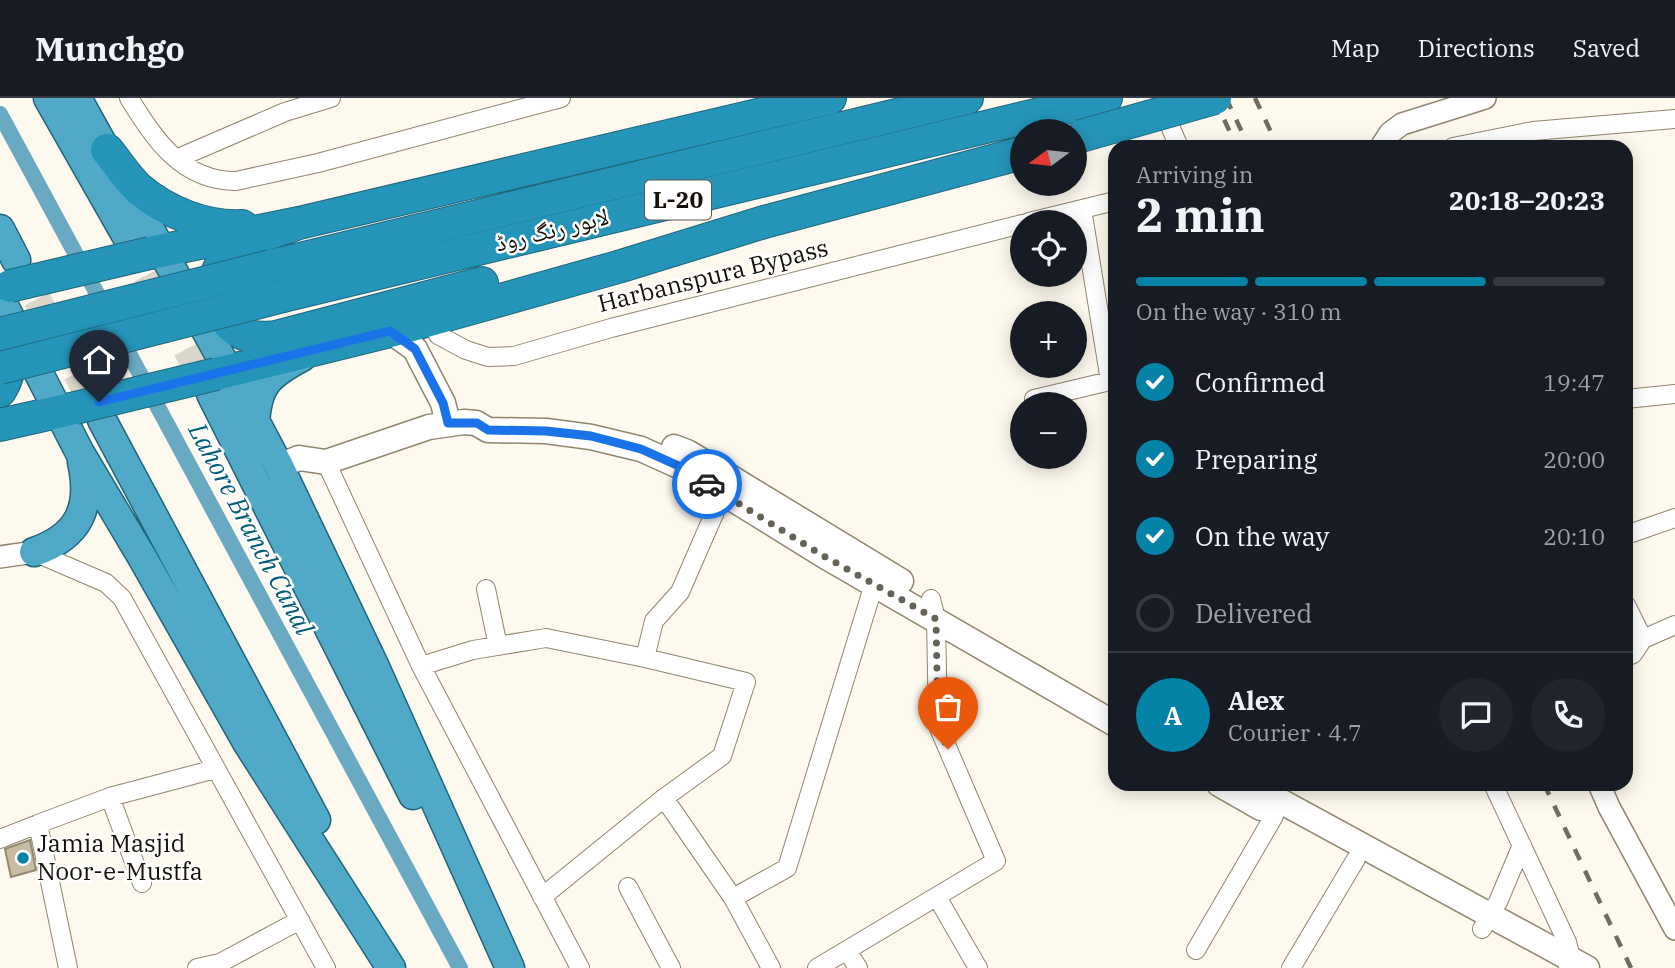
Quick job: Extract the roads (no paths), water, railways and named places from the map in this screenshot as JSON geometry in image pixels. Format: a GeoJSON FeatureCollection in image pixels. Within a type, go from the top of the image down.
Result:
{"type":"FeatureCollection","features":[{"type":"Feature","properties":{"kind":"highway"},"geometry":{"type":"LineString","coordinates":[[48,98],[146,246],[218,379],[415,799],[508,968]]}},
{"type":"Feature","properties":{"kind":"highway"},"geometry":{"type":"LineString","coordinates":[[77,98],[107,150],[146,246]]}},
{"type":"Feature","properties":{"kind":"highway"},"geometry":{"type":"LineString","coordinates":[[6,283],[146,246],[299,223],[830,98]]}},
{"type":"Feature","properties":{"kind":"highway","name":"لاہور رنگ روڈ"},"geometry":{"type":"LineString","coordinates":[[0,334],[967,98]]}},
{"type":"Feature","properties":{"kind":"highway","name":"لاہور رنگ روڈ"},"geometry":{"type":"LineString","coordinates":[[0,368],[283,296],[1106,98]]}},
{"type":"Feature","properties":{"kind":"highway"},"geometry":{"type":"LineString","coordinates":[[1087,134],[1215,98]]}},
{"type":"Feature","properties":{"kind":"highway"},"geometry":{"type":"LineString","coordinates":[[107,150],[138,188],[180,214],[226,227],[299,223]]}},
{"type":"Feature","properties":{"kind":"highway"},"geometry":{"type":"LineString","coordinates":[[0,425],[78,413],[218,379],[316,349],[431,320],[618,267],[764,222],[1010,156]]}},
{"type":"Feature","properties":{"kind":"highway"},"geometry":{"type":"LineString","coordinates":[[299,223],[236,248],[224,259],[217,273],[214,289],[217,305],[229,323],[247,335],[276,337],[621,247],[764,222]]}},
{"type":"Feature","properties":{"kind":"highway"},"geometry":{"type":"LineString","coordinates":[[0,229],[6,283],[78,413],[240,675],[392,968]]}},
{"type":"Feature","properties":{"kind":"highway"},"geometry":{"type":"LineString","coordinates":[[0,334],[9,352],[10,366],[7,380],[0,391]]}},
{"type":"Feature","properties":{"kind":"highway"},"geometry":{"type":"LineString","coordinates":[[255,424],[259,393],[267,379],[279,369],[316,349]]}},
{"type":"Feature","properties":{"kind":"highway"},"geometry":{"type":"LineString","coordinates":[[218,379],[255,424],[279,467],[374,665],[508,968]]}},
{"type":"Feature","properties":{"kind":"highway"},"geometry":{"type":"LineString","coordinates":[[34,552],[53,545],[69,533],[81,516],[86,497],[78,413]]}},
{"type":"Feature","properties":{"kind":"highway"},"geometry":{"type":"LineString","coordinates":[[0,425],[24,425],[45,429],[80,453],[248,744],[392,968]]}},
{"type":"Feature","properties":{"kind":"main road"},"geometry":{"type":"LineString","coordinates":[[390,331],[415,349],[443,403],[448,423]]}},
{"type":"Feature","properties":{"kind":"main road"},"geometry":{"type":"LineString","coordinates":[[279,467],[299,458],[326,462],[429,427],[448,423],[477,423],[488,416],[551,416],[594,422],[644,436],[687,452],[727,486],[875,575],[1108,702]]}},
{"type":"Feature","properties":{"kind":"main road"},"geometry":{"type":"LineString","coordinates":[[934,609],[1108,720]]}},
{"type":"Feature","properties":{"kind":"main road"},"geometry":{"type":"LineString","coordinates":[[1231,791],[1356,859],[1570,966]]}},
{"type":"Feature","properties":{"kind":"main road"},"geometry":{"type":"LineString","coordinates":[[1261,791],[1486,923]]}},
{"type":"Feature","properties":{"kind":"street"},"geometry":{"type":"LineString","coordinates":[[129,98],[153,135],[176,159],[211,180],[236,181],[318,163],[561,98]]}},
{"type":"Feature","properties":{"kind":"street"},"geometry":{"type":"LineString","coordinates":[[176,159],[285,112],[331,98]]}},
{"type":"Feature","properties":{"kind":"street"},"geometry":{"type":"LineString","coordinates":[[1158,98],[1176,140]]}},
{"type":"Feature","properties":{"kind":"street"},"geometry":{"type":"LineString","coordinates":[[1386,140],[1402,124],[1485,98]]}},
{"type":"Feature","properties":{"kind":"street"},"geometry":{"type":"LineString","coordinates":[[1488,140],[1532,131],[1675,119]]}},
{"type":"Feature","properties":{"kind":"street"},"geometry":{"type":"LineString","coordinates":[[1078,210],[1108,203]]}},
{"type":"Feature","properties":{"kind":"street"},"geometry":{"type":"LineString","coordinates":[[1082,209],[1108,369]]}},
{"type":"Feature","properties":{"kind":"street","name":"Harbanspura Bypass"},"geometry":{"type":"LineString","coordinates":[[431,320],[438,335],[466,350],[488,357],[514,356],[624,325],[1010,227]]}},
{"type":"Feature","properties":{"kind":"street"},"geometry":{"type":"LineString","coordinates":[[1064,392],[1108,381]]}},
{"type":"Feature","properties":{"kind":"street"},"geometry":{"type":"LineString","coordinates":[[1633,398],[1675,394]]}},
{"type":"Feature","properties":{"kind":"street"},"geometry":{"type":"LineString","coordinates":[[326,462],[421,666],[580,968]]}},
{"type":"Feature","properties":{"kind":"street"},"geometry":{"type":"LineString","coordinates":[[645,658],[654,621],[680,592],[727,486]]}},
{"type":"Feature","properties":{"kind":"street"},"geometry":{"type":"LineString","coordinates":[[1633,533],[1675,518]]}},
{"type":"Feature","properties":{"kind":"street"},"geometry":{"type":"LineString","coordinates":[[0,557],[34,552],[106,583],[122,598],[326,968]]}},
{"type":"Feature","properties":{"kind":"street"},"geometry":{"type":"LineString","coordinates":[[733,898],[787,868],[875,575]]}},
{"type":"Feature","properties":{"kind":"street"},"geometry":{"type":"LineString","coordinates":[[486,589],[498,646]]}},
{"type":"Feature","properties":{"kind":"street"},"geometry":{"type":"LineString","coordinates":[[817,968],[996,861],[938,726],[934,609]]}},
{"type":"Feature","properties":{"kind":"street"},"geometry":{"type":"LineString","coordinates":[[1633,619],[1643,639]]}},
{"type":"Feature","properties":{"kind":"street"},"geometry":{"type":"LineString","coordinates":[[1633,654],[1643,639],[1675,625]]}},
{"type":"Feature","properties":{"kind":"street"},"geometry":{"type":"LineString","coordinates":[[421,666],[473,650],[546,638],[746,682],[722,756],[664,798],[541,897]]}},
{"type":"Feature","properties":{"kind":"street"},"geometry":{"type":"LineString","coordinates":[[0,839],[110,797],[215,769]]}},
{"type":"Feature","properties":{"kind":"street"},"geometry":{"type":"LineString","coordinates":[[1496,791],[1567,942],[1570,966]]}},
{"type":"Feature","properties":{"kind":"street"},"geometry":{"type":"LineString","coordinates":[[1602,791],[1675,929]]}},
{"type":"Feature","properties":{"kind":"street"},"geometry":{"type":"LineString","coordinates":[[110,797],[142,884]]}},
{"type":"Feature","properties":{"kind":"street"},"geometry":{"type":"LineString","coordinates":[[664,798],[733,898],[771,968]]}},
{"type":"Feature","properties":{"kind":"street"},"geometry":{"type":"LineString","coordinates":[[1196,950],[1274,816]]}},
{"type":"Feature","properties":{"kind":"street"},"geometry":{"type":"LineString","coordinates":[[38,824],[68,968]]}},
{"type":"Feature","properties":{"kind":"street"},"geometry":{"type":"LineString","coordinates":[[1486,923],[1522,845]]}},
{"type":"Feature","properties":{"kind":"street"},"geometry":{"type":"LineString","coordinates":[[1291,968],[1356,859]]}},
{"type":"Feature","properties":{"kind":"street"},"geometry":{"type":"LineString","coordinates":[[628,887],[671,968]]}},
{"type":"Feature","properties":{"kind":"street"},"geometry":{"type":"LineString","coordinates":[[937,897],[978,968]]}},
{"type":"Feature","properties":{"kind":"street"},"geometry":{"type":"LineString","coordinates":[[197,968],[220,963],[300,920]]}},
{"type":"Feature","properties":{"kind":"street"},"geometry":{"type":"LineString","coordinates":[[847,950],[858,968]]}},
{"type":"Feature","properties":{"kind":"waterway","name":"Lahore Branch Canal"},"geometry":{"type":"LineString","coordinates":[[0,114],[107,312]]}},
{"type":"Feature","properties":{"kind":"waterway","name":"Lahore Branch Canal"},"geometry":{"type":"LineString","coordinates":[[119,335],[460,968]]}},
{"type":"Feature","properties":{"kind":"tunnel"},"geometry":{"type":"LineString","coordinates":[[127,238],[211,394]]}},
{"type":"Feature","properties":{"kind":"tunnel"},"geometry":{"type":"LineString","coordinates":[[17,262],[102,420]]}},
{"type":"Feature","properties":{"kind":"railway"},"geometry":{"type":"LineString","coordinates":[[1214,98],[1234,140]]}},
{"type":"Feature","properties":{"kind":"railway"},"geometry":{"type":"LineString","coordinates":[[1226,98],[1246,140]]}},
{"type":"Feature","properties":{"kind":"railway"},"geometry":{"type":"LineString","coordinates":[[1255,98],[1275,140]]}},
{"type":"Feature","properties":{"kind":"railway"},"geometry":{"type":"LineString","coordinates":[[1547,791],[1631,968]]}},
{"type":"Feature","properties":{"kind":"place","name":"Jamia Masjid Noor-e-Mustfa"},"geometry":{"type":"Point","coordinates":[23,858]}}]}
